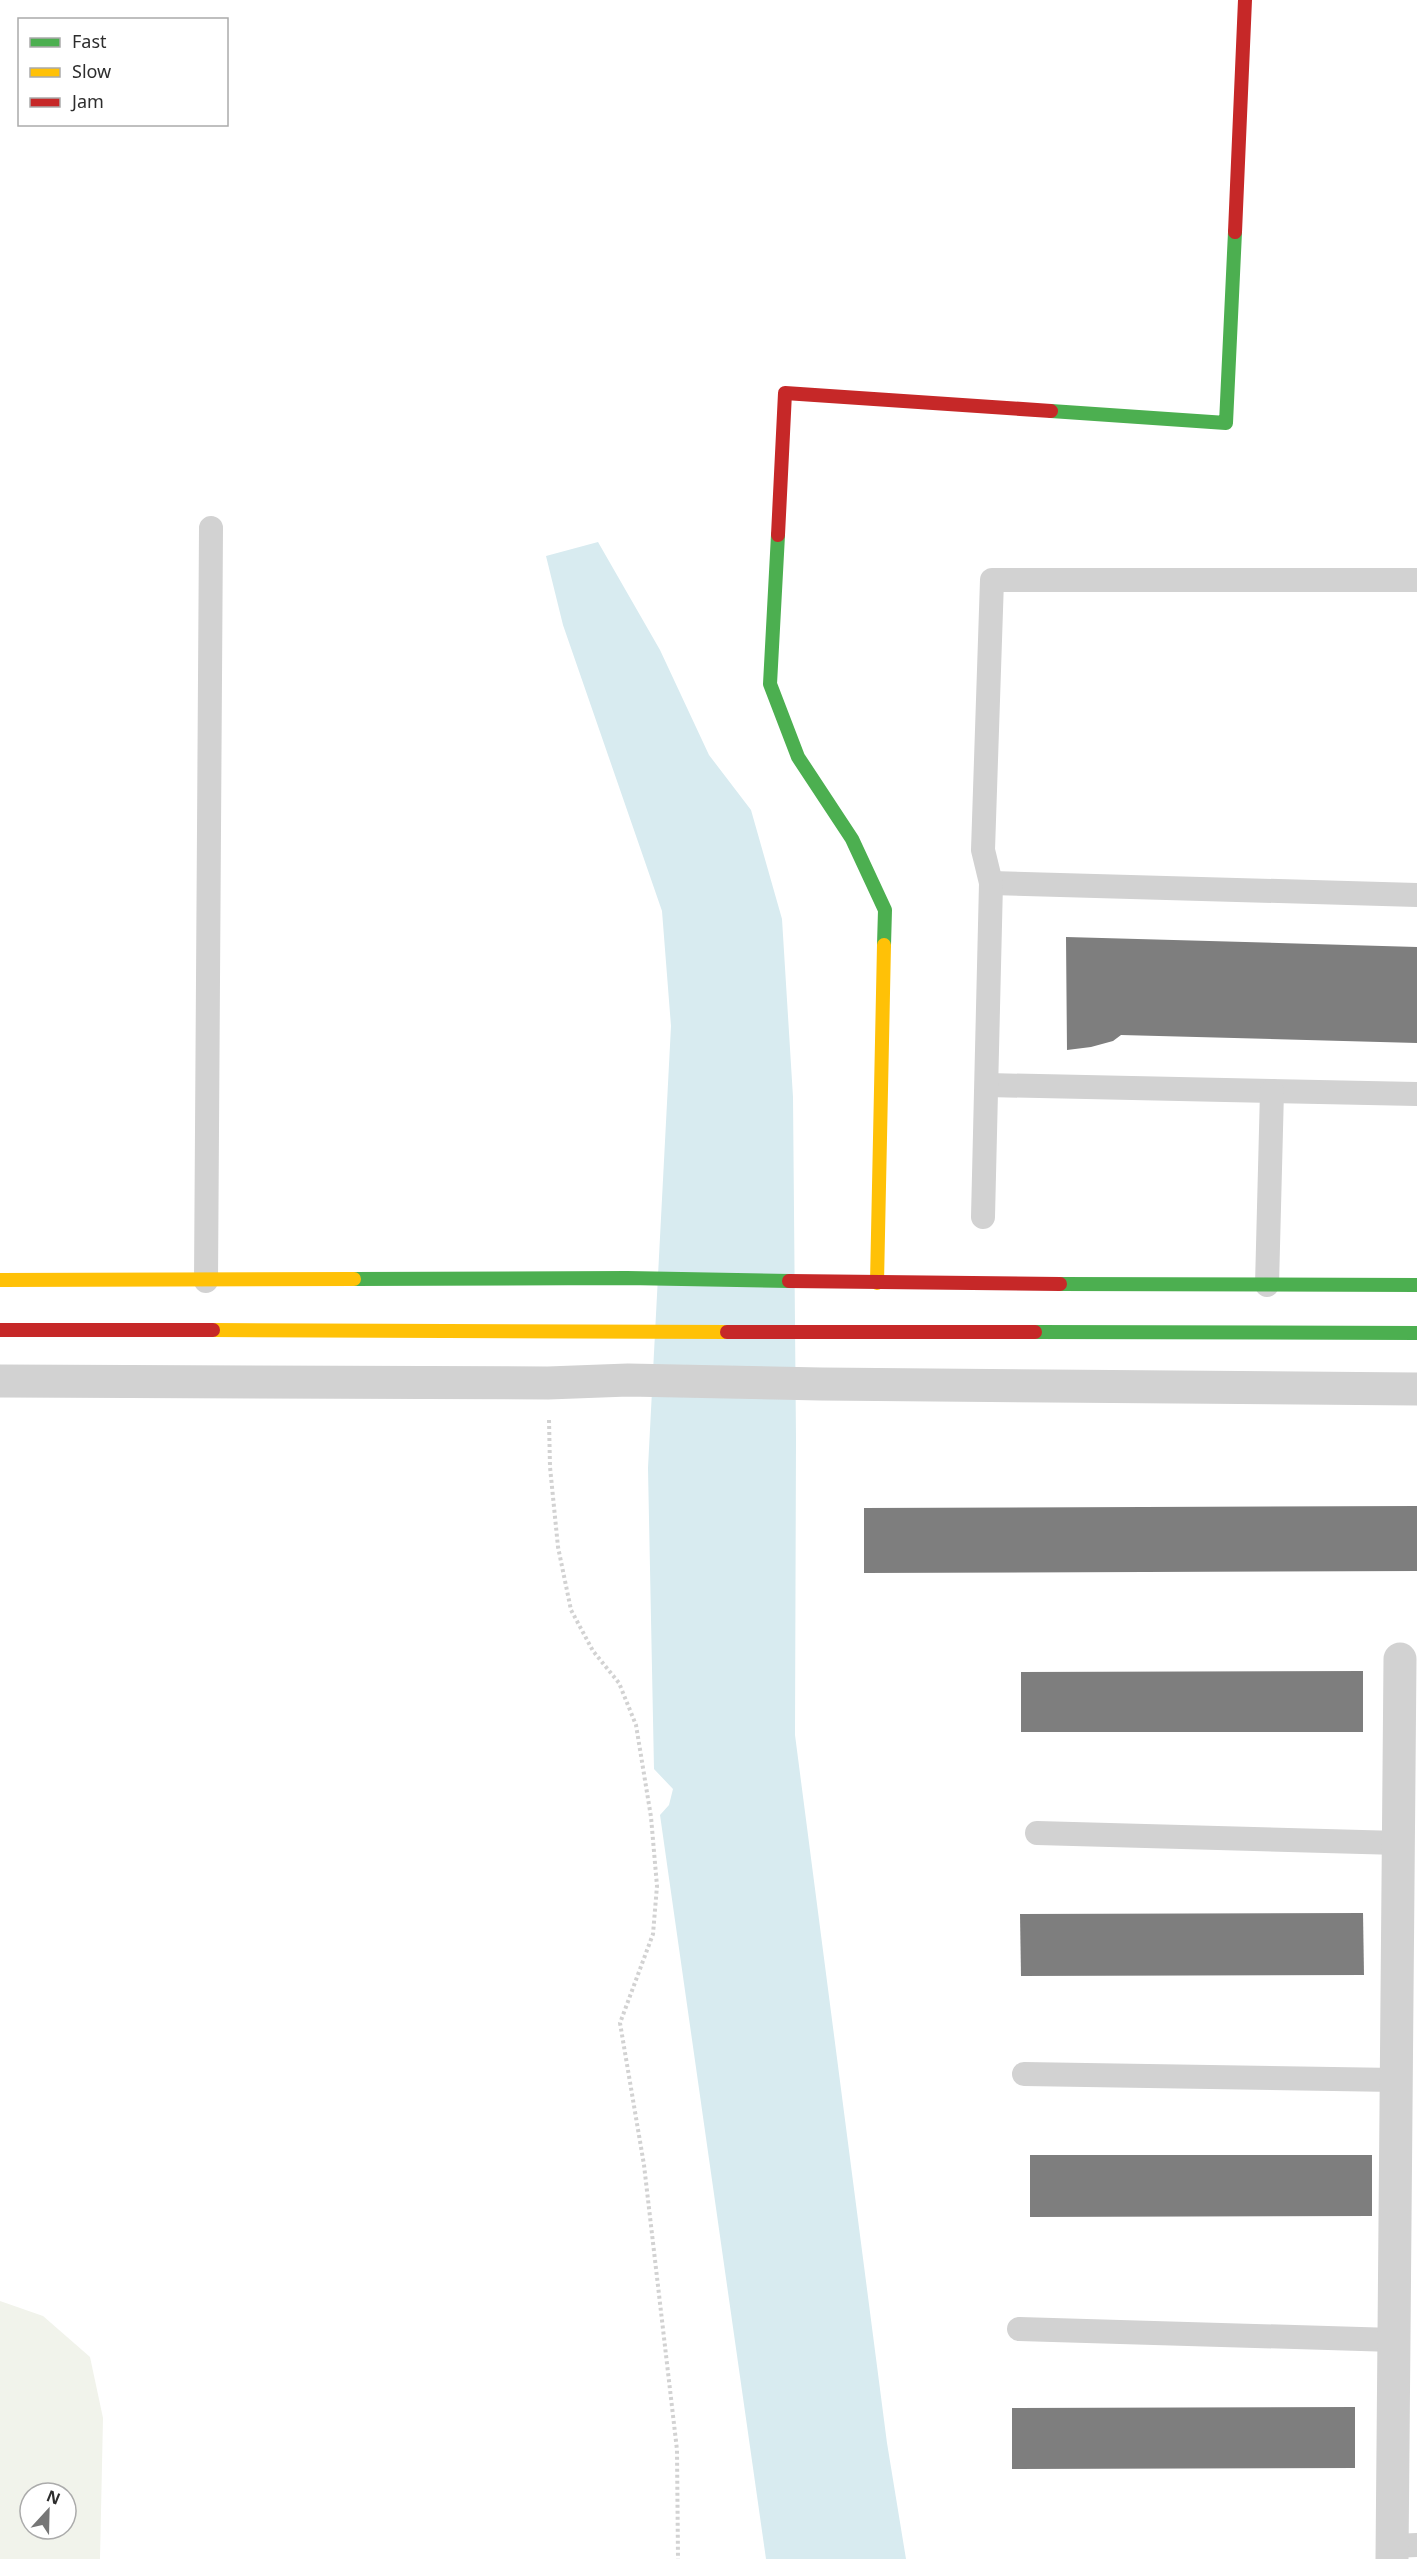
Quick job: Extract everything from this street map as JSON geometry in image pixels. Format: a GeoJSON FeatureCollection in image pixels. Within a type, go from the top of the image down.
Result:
{"type":"FeatureCollection","features":[{"type":"Feature","properties":{"kind":"main road"},"geometry":{"type":"LineString","coordinates":[[877,1283],[885,910],[852,838],[798,757],[770,684],[785,393],[1226,423],[1245,0]]}},
{"type":"Feature","properties":{"kind":"main road"},"geometry":{"type":"LineString","coordinates":[[0,1280],[627,1278],[877,1283],[1417,1285]]}},
{"type":"Feature","properties":{"kind":"main road"},"geometry":{"type":"LineString","coordinates":[[0,1330],[1417,1333]]}},
{"type":"Feature","properties":{"kind":"street"},"geometry":{"type":"LineString","coordinates":[[0,1381],[548,1383],[628,1380],[1417,1389]]}},
{"type":"Feature","properties":{"kind":"street"},"geometry":{"type":"LineString","coordinates":[[1400,1659],[1405,1856],[1401,2550]]}},
{"type":"Feature","properties":{"kind":"lane"},"geometry":{"type":"LineString","coordinates":[[206,1281],[210,528]]}},
{"type":"Feature","properties":{"kind":"lane"},"geometry":{"type":"LineString","coordinates":[[983,1217],[991,883],[982,850],[992,580],[1417,580]]}},
{"type":"Feature","properties":{"kind":"lane"},"geometry":{"type":"LineString","coordinates":[[991,883],[1417,895]]}},
{"type":"Feature","properties":{"kind":"lane"},"geometry":{"type":"LineString","coordinates":[[987,1085],[1417,1094]]}},
{"type":"Feature","properties":{"kind":"lane"},"geometry":{"type":"LineString","coordinates":[[1267,1285],[1272,1091]]}},
{"type":"Feature","properties":{"kind":"lane"},"geometry":{"type":"LineString","coordinates":[[1037,1833],[1405,1856]]}},
{"type":"Feature","properties":{"kind":"lane"},"geometry":{"type":"LineString","coordinates":[[1024,2074],[1403,2097]]}},
{"type":"Feature","properties":{"kind":"lane"},"geometry":{"type":"LineString","coordinates":[[1019,2329],[1402,2325]]}},
{"type":"Feature","properties":{"kind":"path"},"geometry":{"type":"LineString","coordinates":[[548,1383],[550,1467],[558,1547],[571,1610],[593,1651],[619,1683],[636,1725],[651,1817],[657,1886],[652,1934],[620,2023],[644,2165],[677,2450],[678,2559]]}},
{"type":"Feature","properties":{"kind":"shaded area"},"geometry":{"type":"Polygon","coordinates":[[[598,542],[660,650],[709,755],[751,810],[782,919],[793,1097],[796,1439],[795,1735],[887,2443],[906,2559],[766,2559],[660,1815],[669,1805],[673,1789],[654,1769],[648,1468],[671,1026],[662,911],[563,625],[546,556],[598,542]]]}},
{"type":"Feature","properties":{"kind":"shaded area"},"geometry":{"type":"Polygon","coordinates":[[[0,2301],[43,2316],[90,2357],[103,2418],[100,2559],[0,2559],[0,2301]]]}},
{"type":"Feature","properties":{"kind":"building"},"geometry":{"type":"Polygon","coordinates":[[[1066,937],[1417,947],[1417,1043],[1121,1035],[1113,1041],[1067,1050],[1066,937]]]}},
{"type":"Feature","properties":{"kind":"building"},"geometry":{"type":"Polygon","coordinates":[[[1417,1506],[1417,1571],[864,1573],[864,1508],[1417,1506]]]}},
{"type":"Feature","properties":{"kind":"building"},"geometry":{"type":"Polygon","coordinates":[[[1363,1671],[1363,1732],[1021,1732],[1021,1672],[1363,1671]]]}},
{"type":"Feature","properties":{"kind":"building"},"geometry":{"type":"Polygon","coordinates":[[[1363,1913],[1364,1975],[1021,1976],[1020,1914],[1363,1913]]]}},
{"type":"Feature","properties":{"kind":"building"},"geometry":{"type":"Polygon","coordinates":[[[1030,2155],[1372,2155],[1372,2216],[1030,2217],[1030,2155]]]}},
{"type":"Feature","properties":{"kind":"building"},"geometry":{"type":"Polygon","coordinates":[[[1355,2407],[1355,2468],[1012,2469],[1012,2408],[1355,2407]]]}},
{"type":"Feature","properties":{"kind":"traffic: fast"},"geometry":{"type":"LineString","coordinates":[[1051,411],[1226,423],[1235,232]]}},
{"type":"Feature","properties":{"kind":"traffic: fast"},"geometry":{"type":"LineString","coordinates":[[778,535],[770,684],[798,757],[852,839],[885,910],[884,945]]}},
{"type":"Feature","properties":{"kind":"traffic: fast"},"geometry":{"type":"LineString","coordinates":[[354,1279],[627,1278],[789,1281]]}},
{"type":"Feature","properties":{"kind":"traffic: fast"},"geometry":{"type":"LineString","coordinates":[[1060,1284],[1417,1285]]}},
{"type":"Feature","properties":{"kind":"traffic: fast"},"geometry":{"type":"LineString","coordinates":[[1035,1332],[1417,1333]]}},
{"type":"Feature","properties":{"kind":"traffic: slow"},"geometry":{"type":"LineString","coordinates":[[877,1283],[884,945]]}},
{"type":"Feature","properties":{"kind":"traffic: slow"},"geometry":{"type":"LineString","coordinates":[[0,1280],[354,1279]]}},
{"type":"Feature","properties":{"kind":"traffic: slow"},"geometry":{"type":"LineString","coordinates":[[213,1330],[727,1332]]}},
{"type":"Feature","properties":{"kind":"traffic: jam"},"geometry":{"type":"LineString","coordinates":[[1235,232],[1245,0]]}},
{"type":"Feature","properties":{"kind":"traffic: jam"},"geometry":{"type":"LineString","coordinates":[[778,535],[785,393],[1051,411]]}},
{"type":"Feature","properties":{"kind":"traffic: jam"},"geometry":{"type":"LineString","coordinates":[[789,1281],[1060,1284]]}},
{"type":"Feature","properties":{"kind":"traffic: jam"},"geometry":{"type":"LineString","coordinates":[[0,1330],[213,1330]]}},
{"type":"Feature","properties":{"kind":"traffic: jam"},"geometry":{"type":"LineString","coordinates":[[727,1332],[1035,1332]]}}]}
